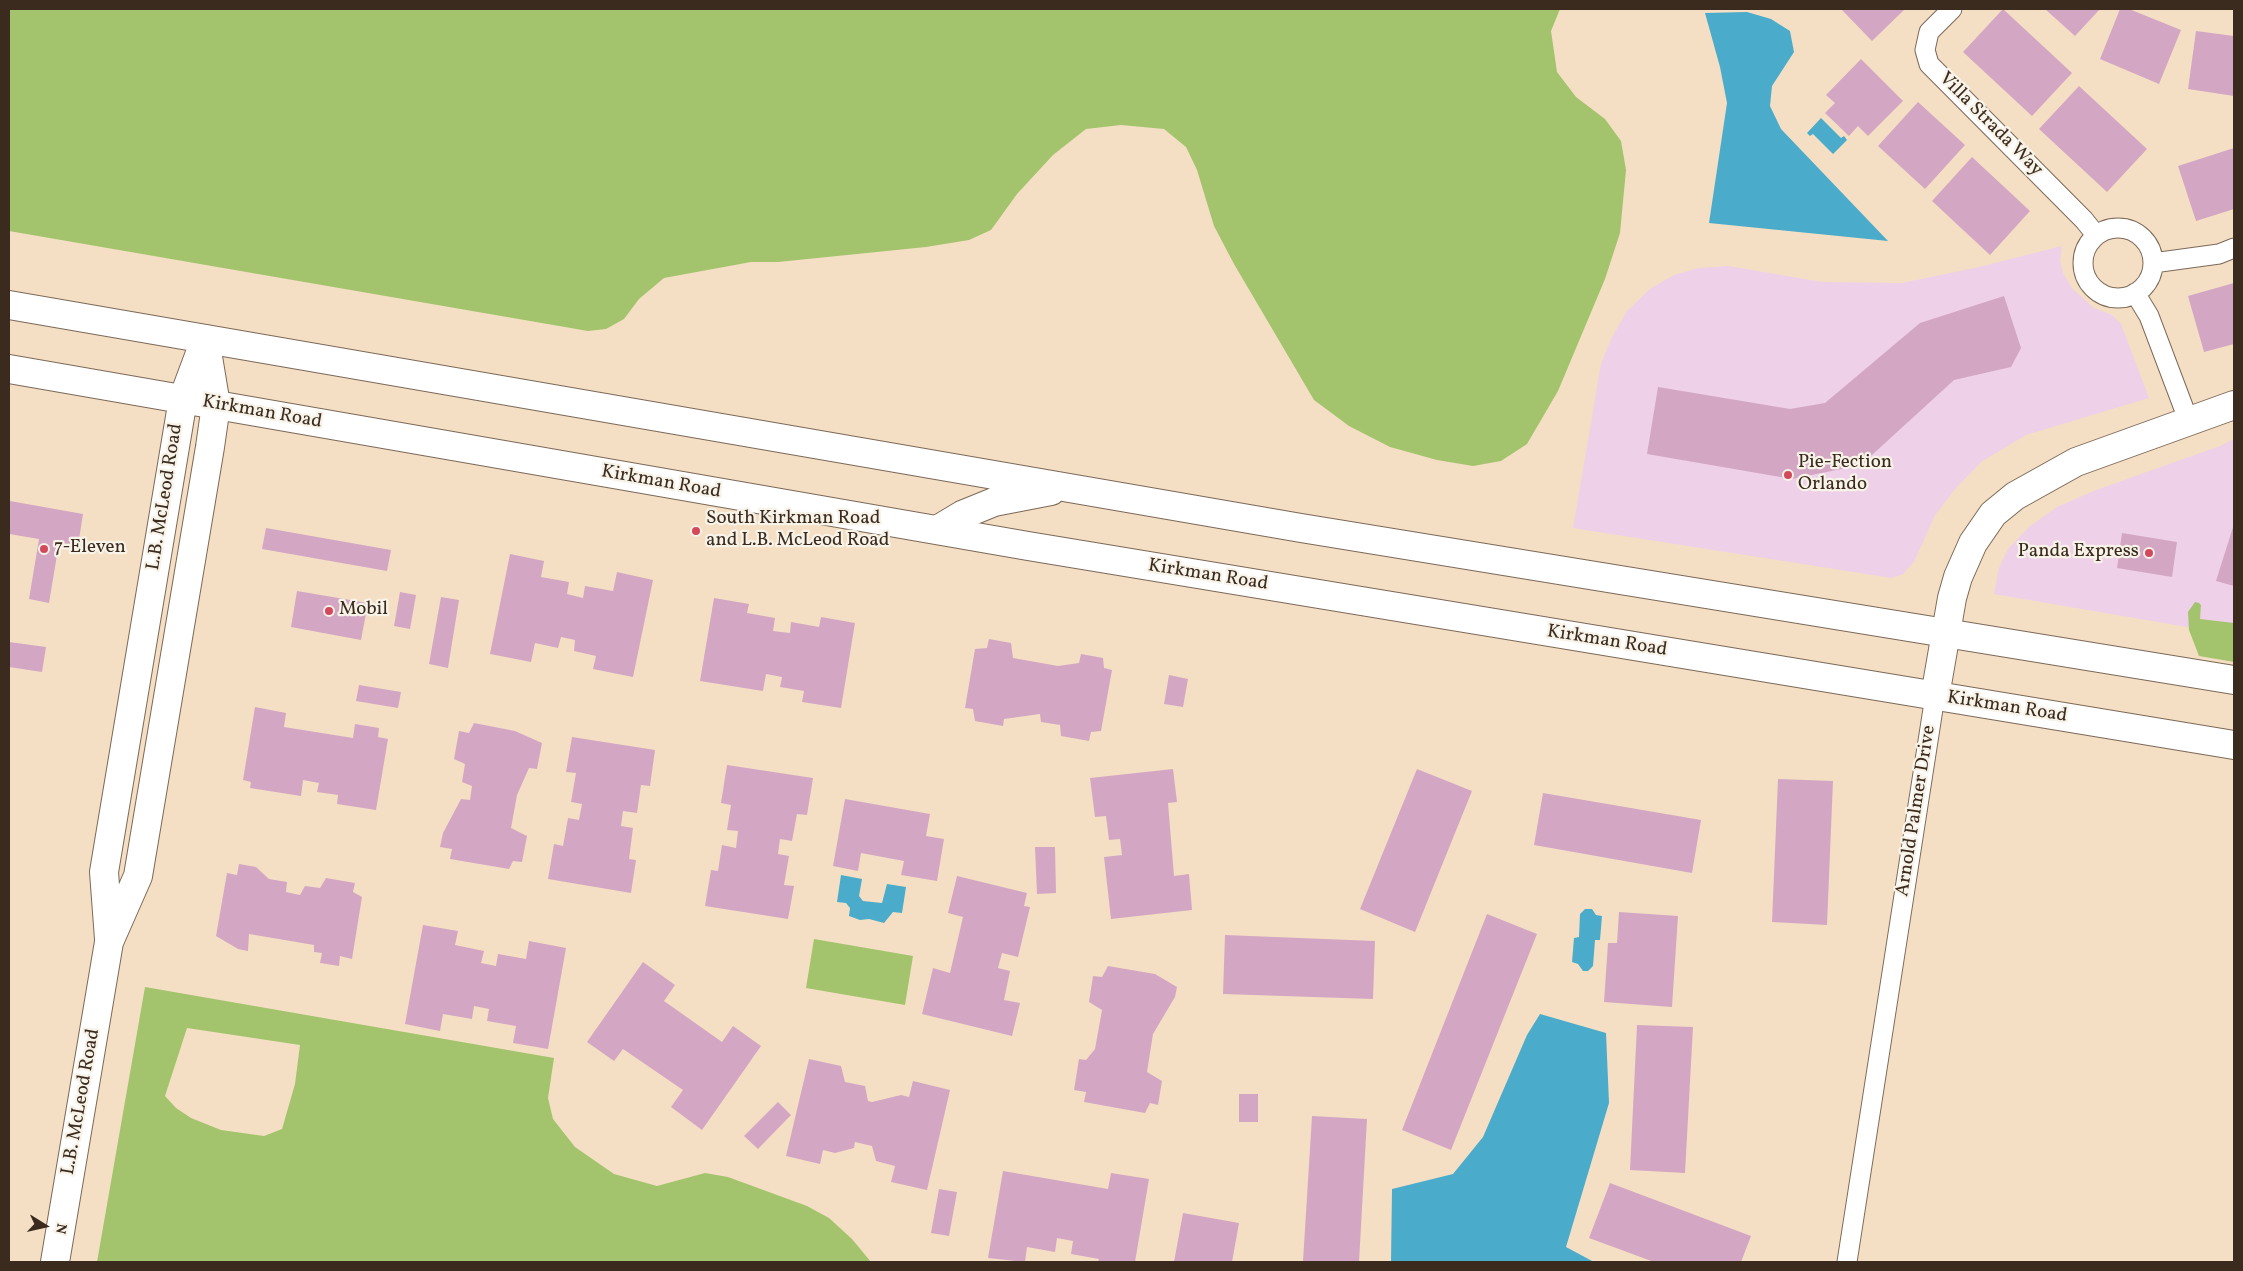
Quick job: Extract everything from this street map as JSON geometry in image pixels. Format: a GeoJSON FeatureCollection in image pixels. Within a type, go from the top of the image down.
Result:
{"type":"FeatureCollection","features":[{"type":"Feature","properties":{"kind":"main road"},"geometry":{"type":"LineString","coordinates":[[9,305],[1301,528],[2234,680]]}},
{"type":"Feature","properties":{"kind":"main road","name":"L.B. McLeod Road"},"geometry":{"type":"LineString","coordinates":[[110,942],[104,872],[182,399],[205,339]]}},
{"type":"Feature","properties":{"kind":"main road","name":"L.B. McLeod Road"},"geometry":{"type":"LineString","coordinates":[[55,1262],[110,942],[138,876],[216,405],[205,339]]}},
{"type":"Feature","properties":{"kind":"main road","name":"Kirkman Road"},"geometry":{"type":"LineString","coordinates":[[9,369],[937,530],[2234,744]]}},
{"type":"Feature","properties":{"kind":"main road","name":"Arnold Palmer Drive"},"geometry":{"type":"LineString","coordinates":[[1935,696],[1958,577],[1973,544],[1993,514],[2015,496],[2076,462],[2234,405]]}},
{"type":"Feature","properties":{"kind":"main road"},"geometry":{"type":"LineString","coordinates":[[937,530],[962,516],[994,502],[1068,488]]}},
{"type":"Feature","properties":{"kind":"street","name":"Villa Strada Way"},"geometry":{"type":"LineString","coordinates":[[1952,9],[1929,32],[1925,50],[1929,64],[2084,220],[2096,235]]}},
{"type":"Feature","properties":{"kind":"street"},"geometry":{"type":"LineString","coordinates":[[2111,228],[2124,228],[2135,232],[2145,240],[2151,251],[2153,263],[2150,275],[2144,286],[2135,293],[2123,297],[2111,297],[2099,292],[2090,284],[2084,274],[2082,262],[2085,251],[2096,235],[2111,228]]}},
{"type":"Feature","properties":{"kind":"street"},"geometry":{"type":"LineString","coordinates":[[2153,263],[2219,254],[2234,248]]}},
{"type":"Feature","properties":{"kind":"street"},"geometry":{"type":"LineString","coordinates":[[2135,293],[2149,316],[2189,422]]}},
{"type":"Feature","properties":{"kind":"street","name":"Arnold Palmer Drive"},"geometry":{"type":"LineString","coordinates":[[1847,1262],[1935,696]]}},
{"type":"Feature","properties":{"kind":"shaded area"},"geometry":{"type":"Polygon","coordinates":[[[2062,246],[2060,260],[2063,273],[2072,288],[2094,308],[2112,315],[2121,324],[2149,398],[2026,435],[1981,462],[1956,488],[1935,515],[1914,562],[1903,574],[1892,578],[1573,528],[1601,364],[1611,339],[1627,311],[1650,289],[1674,275],[1699,268],[1728,266],[1822,282],[1902,283],[1979,267],[2062,246]]]}},
{"type":"Feature","properties":{"kind":"shaded area"},"geometry":{"type":"Polygon","coordinates":[[[2234,439],[2234,635],[1994,594],[1999,568],[2008,549],[2029,527],[2057,507],[2096,490],[2220,446],[2234,439]]]}},
{"type":"Feature","properties":{"kind":"green space"},"geometry":{"type":"Polygon","coordinates":[[[9,9],[1560,9],[1551,31],[1557,72],[1576,97],[1605,119],[1621,141],[1626,170],[1620,233],[1605,279],[1558,391],[1527,444],[1501,461],[1473,466],[1437,460],[1390,447],[1349,426],[1314,400],[1234,264],[1214,226],[1197,170],[1186,147],[1164,129],[1121,125],[1086,129],[1053,155],[1017,194],[991,230],[969,240],[926,247],[778,262],[751,262],[664,278],[639,299],[624,319],[606,329],[588,331],[9,231],[9,9]]]}},
{"type":"Feature","properties":{"kind":"green space"},"geometry":{"type":"Polygon","coordinates":[[[2195,602],[2201,605],[2200,619],[2234,623],[2234,662],[2199,656],[2189,630],[2188,612],[2195,602]]]}},
{"type":"Feature","properties":{"kind":"green space"},"geometry":{"type":"Polygon","coordinates":[[[814,939],[913,956],[905,1005],[806,988],[814,939]]]}},
{"type":"Feature","properties":{"kind":"green space"},"geometry":{"type":"Polygon","coordinates":[[[145,987],[554,1058],[548,1098],[553,1119],[575,1147],[614,1174],[657,1186],[705,1173],[728,1177],[807,1206],[829,1218],[852,1239],[871,1262],[97,1262],[145,987]],[[187,1028],[165,1096],[176,1108],[191,1118],[221,1130],[264,1136],[282,1129],[295,1084],[300,1045],[187,1028]]]}},
{"type":"Feature","properties":{"kind":"water"},"geometry":{"type":"Polygon","coordinates":[[[1747,12],[1771,19],[1790,31],[1794,52],[1772,86],[1770,106],[1781,129],[1888,241],[1709,223],[1727,103],[1720,67],[1705,13],[1747,12]]]}},
{"type":"Feature","properties":{"kind":"water"},"geometry":{"type":"Polygon","coordinates":[[[1821,118],[1841,138],[1844,136],[1847,140],[1833,154],[1813,134],[1810,136],[1807,133],[1821,118]]]}},
{"type":"Feature","properties":{"kind":"water"},"geometry":{"type":"Polygon","coordinates":[[[841,875],[862,879],[859,896],[863,901],[882,903],[887,884],[906,887],[902,913],[893,912],[884,923],[869,919],[860,920],[849,916],[850,908],[846,903],[837,902],[841,875]]]}},
{"type":"Feature","properties":{"kind":"water"},"geometry":{"type":"Polygon","coordinates":[[[1585,909],[1592,909],[1596,915],[1602,916],[1600,940],[1595,940],[1593,966],[1588,971],[1583,971],[1578,964],[1572,962],[1574,938],[1579,937],[1580,914],[1585,909]]]}},
{"type":"Feature","properties":{"kind":"water"},"geometry":{"type":"Polygon","coordinates":[[[1540,1014],[1606,1033],[1609,1103],[1566,1247],[1594,1262],[1391,1262],[1392,1189],[1453,1174],[1483,1137],[1527,1035],[1540,1014]]]}},
{"type":"Feature","properties":{"kind":"building"},"geometry":{"type":"Polygon","coordinates":[[[1841,9],[1905,9],[1872,41],[1841,9]]]}},
{"type":"Feature","properties":{"kind":"building"},"geometry":{"type":"Polygon","coordinates":[[[2003,9],[2072,73],[2032,116],[1963,52],[2003,9]]]}},
{"type":"Feature","properties":{"kind":"building"},"geometry":{"type":"Polygon","coordinates":[[[2045,9],[2100,9],[2075,36],[2045,9]]]}},
{"type":"Feature","properties":{"kind":"building"},"geometry":{"type":"Polygon","coordinates":[[[2120,9],[2129,9],[2181,30],[2159,84],[2100,59],[2120,9]]]}},
{"type":"Feature","properties":{"kind":"building"},"geometry":{"type":"Polygon","coordinates":[[[2196,31],[2234,36],[2234,96],[2188,89],[2196,31]]]}},
{"type":"Feature","properties":{"kind":"building"},"geometry":{"type":"Polygon","coordinates":[[[1861,59],[1903,101],[1868,136],[1858,126],[1849,136],[1825,113],[1835,103],[1826,95],[1861,59]]]}},
{"type":"Feature","properties":{"kind":"building"},"geometry":{"type":"Polygon","coordinates":[[[2079,86],[2147,149],[2107,192],[2039,129],[2079,86]]]}},
{"type":"Feature","properties":{"kind":"building"},"geometry":{"type":"Polygon","coordinates":[[[1918,102],[1965,145],[1925,189],[1878,146],[1918,102]]]}},
{"type":"Feature","properties":{"kind":"building"},"geometry":{"type":"Polygon","coordinates":[[[2234,148],[2234,209],[2196,221],[2178,166],[2234,148]]]}},
{"type":"Feature","properties":{"kind":"building"},"geometry":{"type":"Polygon","coordinates":[[[1972,157],[2030,211],[1990,255],[1932,201],[1972,157]]]}},
{"type":"Feature","properties":{"kind":"building"},"geometry":{"type":"Polygon","coordinates":[[[2234,283],[2234,344],[2204,352],[2188,296],[2234,283]]]}},
{"type":"Feature","properties":{"kind":"building"},"geometry":{"type":"Polygon","coordinates":[[[2004,296],[2021,348],[2011,367],[1954,380],[1861,465],[1792,479],[1647,454],[1658,387],[1790,409],[1825,403],[1920,323],[2004,296]]]}},
{"type":"Feature","properties":{"kind":"building"},"geometry":{"type":"Polygon","coordinates":[[[10,501],[83,514],[78,546],[59,543],[49,603],[29,599],[39,539],[9,534],[10,501]]]}},
{"type":"Feature","properties":{"kind":"building"},"geometry":{"type":"Polygon","coordinates":[[[2234,524],[2234,586],[2216,581],[2234,524]]]}},
{"type":"Feature","properties":{"kind":"building"},"geometry":{"type":"Polygon","coordinates":[[[266,528],[391,550],[387,571],[262,549],[266,528]]]}},
{"type":"Feature","properties":{"kind":"building"},"geometry":{"type":"Polygon","coordinates":[[[2122,533],[2177,542],[2172,577],[2117,568],[2122,533]]]}},
{"type":"Feature","properties":{"kind":"building"},"geometry":{"type":"Polygon","coordinates":[[[510,554],[544,561],[541,577],[569,582],[567,594],[583,598],[585,586],[613,591],[617,572],[653,580],[633,677],[593,669],[596,656],[574,651],[575,640],[561,637],[558,648],[535,643],[531,662],[490,654],[510,554]]]}},
{"type":"Feature","properties":{"kind":"building"},"geometry":{"type":"Polygon","coordinates":[[[297,591],[368,603],[361,640],[291,627],[297,591]]]}},
{"type":"Feature","properties":{"kind":"building"},"geometry":{"type":"Polygon","coordinates":[[[400,592],[416,595],[410,629],[394,626],[400,592]]]}},
{"type":"Feature","properties":{"kind":"building"},"geometry":{"type":"Polygon","coordinates":[[[441,597],[459,600],[448,668],[429,664],[441,597]]]}},
{"type":"Feature","properties":{"kind":"building"},"geometry":{"type":"Polygon","coordinates":[[[714,598],[749,604],[747,613],[775,618],[773,631],[790,633],[791,622],[819,627],[821,617],[855,623],[841,708],[802,702],[804,691],[780,687],[782,677],[766,674],[763,691],[700,681],[714,598]]]}},
{"type":"Feature","properties":{"kind":"building"},"geometry":{"type":"Polygon","coordinates":[[[989,639],[1011,643],[1013,658],[1058,666],[1079,663],[1081,654],[1103,658],[1104,668],[1112,670],[1101,731],[1091,732],[1089,741],[1061,736],[1060,725],[1041,722],[1040,714],[1004,719],[1003,726],[975,721],[973,709],[965,708],[975,649],[987,648],[989,639]]]}},
{"type":"Feature","properties":{"kind":"building"},"geometry":{"type":"Polygon","coordinates":[[[9,642],[46,647],[42,672],[9,667],[9,642]]]}},
{"type":"Feature","properties":{"kind":"building"},"geometry":{"type":"Polygon","coordinates":[[[1169,675],[1188,679],[1183,707],[1164,704],[1169,675]]]}},
{"type":"Feature","properties":{"kind":"building"},"geometry":{"type":"Polygon","coordinates":[[[359,685],[401,692],[398,708],[356,701],[359,685]]]}},
{"type":"Feature","properties":{"kind":"building"},"geometry":{"type":"Polygon","coordinates":[[[255,707],[286,713],[284,727],[353,738],[355,724],[379,728],[378,737],[388,739],[376,810],[337,804],[338,795],[317,792],[319,783],[303,780],[301,796],[250,788],[251,782],[243,780],[255,707]]]}},
{"type":"Feature","properties":{"kind":"building"},"geometry":{"type":"Polygon","coordinates":[[[474,723],[515,731],[542,743],[537,769],[529,768],[517,795],[511,828],[527,836],[522,862],[513,861],[509,869],[450,859],[452,849],[440,847],[443,833],[461,799],[470,800],[472,786],[462,782],[465,764],[454,759],[459,731],[469,733],[474,723]]]}},
{"type":"Feature","properties":{"kind":"building"},"geometry":{"type":"Polygon","coordinates":[[[572,737],[655,750],[650,786],[641,785],[637,813],[623,811],[621,826],[633,828],[629,859],[636,860],[631,893],[548,879],[554,844],[563,846],[568,818],[579,820],[582,804],[571,802],[576,773],[566,772],[572,737]]]}},
{"type":"Feature","properties":{"kind":"building"},"geometry":{"type":"Polygon","coordinates":[[[727,765],[813,778],[807,815],[797,814],[792,841],[780,839],[778,854],[789,856],[784,885],[794,886],[788,919],[705,906],[711,870],[718,871],[722,845],[736,848],[738,831],[727,830],[731,805],[721,803],[727,765]]]}},
{"type":"Feature","properties":{"kind":"building"},"geometry":{"type":"Polygon","coordinates":[[[1173,769],[1177,802],[1168,803],[1174,876],[1189,874],[1192,910],[1111,919],[1104,857],[1122,855],[1120,839],[1109,840],[1106,816],[1095,817],[1090,778],[1173,769]]]}},
{"type":"Feature","properties":{"kind":"building"},"geometry":{"type":"Polygon","coordinates":[[[1417,769],[1472,791],[1415,932],[1360,909],[1417,769]]]}},
{"type":"Feature","properties":{"kind":"building"},"geometry":{"type":"Polygon","coordinates":[[[1778,779],[1833,781],[1827,925],[1772,922],[1778,779]]]}},
{"type":"Feature","properties":{"kind":"building"},"geometry":{"type":"Polygon","coordinates":[[[1543,793],[1701,820],[1692,873],[1534,845],[1543,793]]]}},
{"type":"Feature","properties":{"kind":"building"},"geometry":{"type":"Polygon","coordinates":[[[845,799],[930,814],[926,836],[944,839],[937,881],[901,875],[904,861],[861,853],[858,871],[833,866],[845,799]]]}},
{"type":"Feature","properties":{"kind":"building"},"geometry":{"type":"Polygon","coordinates":[[[1035,847],[1055,847],[1056,893],[1037,894],[1035,847]]]}},
{"type":"Feature","properties":{"kind":"building"},"geometry":{"type":"Polygon","coordinates":[[[239,864],[256,867],[269,879],[287,882],[286,892],[300,895],[305,886],[320,888],[326,878],[355,883],[353,892],[362,897],[352,959],[340,956],[339,966],[320,963],[322,953],[314,952],[314,945],[249,934],[248,951],[238,949],[216,936],[227,873],[237,875],[239,864]]]}},
{"type":"Feature","properties":{"kind":"building"},"geometry":{"type":"Polygon","coordinates":[[[957,876],[1027,893],[1024,906],[1030,907],[1018,957],[1002,953],[998,968],[1010,971],[1004,1000],[1020,1003],[1012,1036],[922,1014],[933,968],[950,973],[963,917],[948,913],[957,876]]]}},
{"type":"Feature","properties":{"kind":"building"},"geometry":{"type":"Polygon","coordinates":[[[1619,912],[1678,916],[1672,1007],[1604,1002],[1608,943],[1617,943],[1619,912]]]}},
{"type":"Feature","properties":{"kind":"building"},"geometry":{"type":"Polygon","coordinates":[[[1487,914],[1537,934],[1451,1150],[1402,1130],[1487,914]]]}},
{"type":"Feature","properties":{"kind":"building"},"geometry":{"type":"Polygon","coordinates":[[[423,925],[458,931],[455,945],[484,951],[481,963],[496,966],[498,954],[526,959],[529,941],[566,948],[548,1049],[513,1043],[516,1026],[487,1021],[489,1009],[474,1006],[472,1019],[443,1014],[440,1031],[405,1024],[423,925]]]}},
{"type":"Feature","properties":{"kind":"building"},"geometry":{"type":"Polygon","coordinates":[[[1225,935],[1375,941],[1373,999],[1223,994],[1225,935]]]}},
{"type":"Feature","properties":{"kind":"building"},"geometry":{"type":"Polygon","coordinates":[[[643,962],[675,985],[664,1001],[722,1042],[733,1026],[761,1046],[702,1130],[671,1107],[683,1090],[623,1049],[614,1061],[587,1042],[643,962]]]}},
{"type":"Feature","properties":{"kind":"building"},"geometry":{"type":"Polygon","coordinates":[[[1108,966],[1155,974],[1177,987],[1175,997],[1153,1034],[1147,1072],[1162,1081],[1158,1105],[1150,1103],[1145,1113],[1084,1102],[1086,1092],[1074,1090],[1079,1059],[1086,1060],[1095,1049],[1102,1010],[1089,1002],[1093,976],[1102,977],[1108,966]]]}},
{"type":"Feature","properties":{"kind":"building"},"geometry":{"type":"Polygon","coordinates":[[[1637,1025],[1693,1027],[1685,1173],[1630,1170],[1637,1025]]]}},
{"type":"Feature","properties":{"kind":"building"},"geometry":{"type":"Polygon","coordinates":[[[809,1059],[841,1066],[845,1082],[865,1086],[868,1101],[872,1102],[901,1095],[909,1097],[913,1081],[950,1090],[927,1190],[891,1182],[895,1166],[876,1161],[872,1146],[855,1142],[854,1148],[835,1153],[823,1150],[820,1164],[786,1156],[809,1059]]]}},
{"type":"Feature","properties":{"kind":"building"},"geometry":{"type":"Polygon","coordinates":[[[1239,1094],[1258,1094],[1258,1122],[1239,1122],[1239,1094]]]}},
{"type":"Feature","properties":{"kind":"building"},"geometry":{"type":"Polygon","coordinates":[[[778,1102],[791,1115],[758,1149],[744,1136],[778,1102]]]}},
{"type":"Feature","properties":{"kind":"building"},"geometry":{"type":"Polygon","coordinates":[[[1312,1116],[1367,1119],[1359,1262],[1303,1261],[1312,1116]]]}},
{"type":"Feature","properties":{"kind":"building"},"geometry":{"type":"Polygon","coordinates":[[[1003,1171],[1108,1189],[1111,1173],[1149,1179],[1135,1262],[1098,1262],[1099,1259],[1071,1254],[1073,1241],[1057,1238],[1055,1252],[1027,1247],[1025,1262],[988,1258],[1003,1171]]]}},
{"type":"Feature","properties":{"kind":"building"},"geometry":{"type":"Polygon","coordinates":[[[1610,1183],[1751,1236],[1741,1262],[1654,1262],[1589,1238],[1610,1183]]]}},
{"type":"Feature","properties":{"kind":"building"},"geometry":{"type":"Polygon","coordinates":[[[939,1189],[957,1192],[949,1236],[931,1233],[939,1189]]]}},
{"type":"Feature","properties":{"kind":"building"},"geometry":{"type":"Polygon","coordinates":[[[1183,1213],[1239,1223],[1232,1262],[1174,1262],[1183,1213]]]}},
{"type":"Feature","properties":{"kind":"place","name":"Pie-Fection Orlando"},"geometry":{"type":"Point","coordinates":[1788,475]}},
{"type":"Feature","properties":{"kind":"place","name":"South Kirkman Road and L.B. McLeod Road"},"geometry":{"type":"Point","coordinates":[696,531]}},
{"type":"Feature","properties":{"kind":"place","name":"7-Eleven"},"geometry":{"type":"Point","coordinates":[44,549]}},
{"type":"Feature","properties":{"kind":"place","name":"Panda Express"},"geometry":{"type":"Point","coordinates":[2149,553]}},
{"type":"Feature","properties":{"kind":"place","name":"Mobil"},"geometry":{"type":"Point","coordinates":[329,611]}}]}
